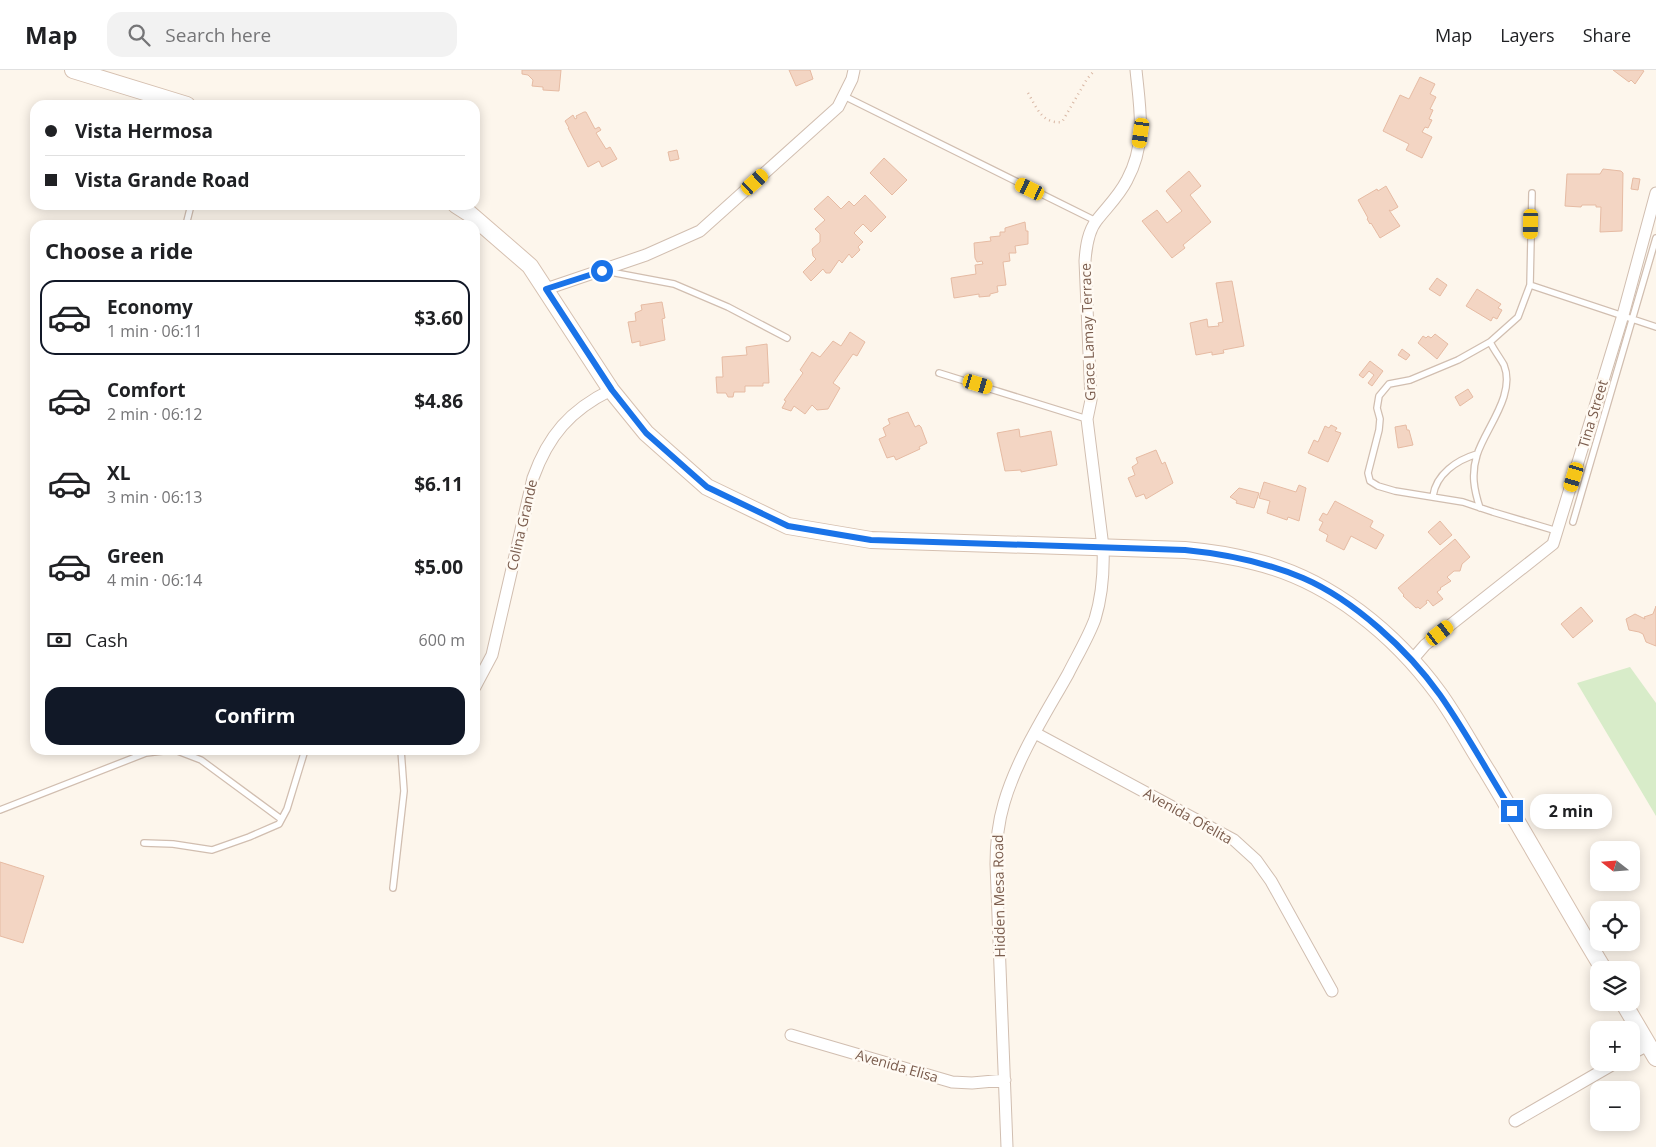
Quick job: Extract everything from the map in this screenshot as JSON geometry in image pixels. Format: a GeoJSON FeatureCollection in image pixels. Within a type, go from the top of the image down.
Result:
{"type":"FeatureCollection","features":[{"type":"Feature","properties":{"kind":"street"},"geometry":{"type":"LineString","coordinates":[[73,70],[171,100]]}},
{"type":"Feature","properties":{"kind":"street"},"geometry":{"type":"LineString","coordinates":[[546,289],[651,254],[700,231],[838,107],[852,79],[854,70]]}},
{"type":"Feature","properties":{"kind":"street","name":"Grace Lamay Terrace"},"geometry":{"type":"LineString","coordinates":[[1103,547],[1087,418],[1091,400],[1085,261],[1088,240],[1096,221],[1108,209],[1123,188],[1139,150],[1141,133],[1136,70]]}},
{"type":"Feature","properties":{"kind":"street","name":"Tina Street"},"geometry":{"type":"LineString","coordinates":[[1412,660],[1424,645],[1554,544],[1628,317],[1656,193]]}},
{"type":"Feature","properties":{"kind":"street"},"geometry":{"type":"LineString","coordinates":[[464,210],[477,220]]}},
{"type":"Feature","properties":{"kind":"street"},"geometry":{"type":"LineString","coordinates":[[480,223],[530,266],[612,390],[646,433],[707,487],[788,526],[871,540],[1208,552],[1257,562],[1304,579],[1338,598],[1384,632],[1412,660],[1445,703],[1512,811],[1599,961]]}},
{"type":"Feature","properties":{"kind":"street","name":"Colina Grande"},"geometry":{"type":"LineString","coordinates":[[480,678],[492,655],[538,463],[551,440],[566,421],[587,403],[612,390]]}},
{"type":"Feature","properties":{"kind":"street","name":"Hidden Mesa Road"},"geometry":{"type":"LineString","coordinates":[[1007,1147],[996,864],[997,834],[1008,791],[1035,733],[1088,636],[1095,618],[1103,582],[1103,547]]}},
{"type":"Feature","properties":{"kind":"street","name":"Avenida Ofelita"},"geometry":{"type":"LineString","coordinates":[[1035,733],[1234,840],[1247,851],[1271,881],[1332,992]]}},
{"type":"Feature","properties":{"kind":"street"},"geometry":{"type":"LineString","coordinates":[[1628,1011],[1652,1052]]}},
{"type":"Feature","properties":{"kind":"street","name":"Avenida Elisa"},"geometry":{"type":"LineString","coordinates":[[790,1035],[952,1082],[972,1083],[1005,1080]]}},
{"type":"Feature","properties":{"kind":"street"},"geometry":{"type":"LineString","coordinates":[[1515,1121],[1601,1071]]}},
{"type":"Feature","properties":{"kind":"lane"},"geometry":{"type":"LineString","coordinates":[[844,96],[1096,221]]}},
{"type":"Feature","properties":{"kind":"lane"},"geometry":{"type":"LineString","coordinates":[[1532,194],[1530,285],[1518,317],[1490,342],[1458,360],[1410,380],[1388,384],[1379,396],[1377,408],[1380,419],[1368,473],[1370,481],[1378,486],[1395,491],[1463,502],[1558,530]]}},
{"type":"Feature","properties":{"kind":"lane"},"geometry":{"type":"LineString","coordinates":[[1573,522],[1628,317],[1656,238]]}},
{"type":"Feature","properties":{"kind":"lane"},"geometry":{"type":"LineString","coordinates":[[602,271],[674,284],[728,307],[787,338]]}},
{"type":"Feature","properties":{"kind":"lane"},"geometry":{"type":"LineString","coordinates":[[1530,285],[1656,327]]}},
{"type":"Feature","properties":{"kind":"lane"},"geometry":{"type":"LineString","coordinates":[[1480,508],[1474,488],[1473,473],[1477,454],[1501,406],[1506,380],[1504,366],[1490,342]]}},
{"type":"Feature","properties":{"kind":"lane"},"geometry":{"type":"LineString","coordinates":[[939,373],[1087,418]]}},
{"type":"Feature","properties":{"kind":"lane"},"geometry":{"type":"LineString","coordinates":[[1433,496],[1434,488],[1453,465],[1463,458],[1477,454]]}},
{"type":"Feature","properties":{"kind":"lane"},"geometry":{"type":"LineString","coordinates":[[0,810],[141,755]]}},
{"type":"Feature","properties":{"kind":"lane"},"geometry":{"type":"LineString","coordinates":[[188,755],[201,760],[280,822]]}},
{"type":"Feature","properties":{"kind":"lane"},"geometry":{"type":"LineString","coordinates":[[144,843],[173,844],[212,850],[249,837],[280,822],[287,809],[303,755]]}},
{"type":"Feature","properties":{"kind":"lane"},"geometry":{"type":"LineString","coordinates":[[393,888],[404,791],[401,755]]}},
{"type":"Feature","properties":{"kind":"path"},"geometry":{"type":"LineString","coordinates":[[1028,92],[1038,110],[1046,119],[1052,123],[1062,122],[1087,79],[1095,70]]}},
{"type":"Feature","properties":{"kind":"green space"},"geometry":{"type":"Polygon","coordinates":[[[1630,667],[1656,703],[1656,816],[1577,683],[1630,667]]]}},
{"type":"Feature","properties":{"kind":"building"},"geometry":{"type":"Polygon","coordinates":[[[522,70],[561,70],[559,91],[543,90],[543,87],[532,86],[533,80],[528,75],[522,74],[522,70]]]}},
{"type":"Feature","properties":{"kind":"building"},"geometry":{"type":"Polygon","coordinates":[[[789,70],[810,70],[813,79],[796,86],[789,70]]]}},
{"type":"Feature","properties":{"kind":"building"},"geometry":{"type":"Polygon","coordinates":[[[1613,70],[1644,71],[1635,84],[1631,80],[1629,82],[1613,70]]]}},
{"type":"Feature","properties":{"kind":"building"},"geometry":{"type":"Polygon","coordinates":[[[1420,77],[1435,84],[1430,94],[1436,97],[1430,109],[1433,110],[1429,119],[1432,120],[1428,128],[1425,127],[1422,132],[1432,137],[1422,158],[1406,150],[1409,144],[1383,131],[1400,95],[1409,99],[1420,77]]]}},
{"type":"Feature","properties":{"kind":"building"},"geometry":{"type":"Polygon","coordinates":[[[586,112],[595,129],[599,127],[601,130],[596,133],[606,149],[610,147],[617,159],[602,167],[599,161],[588,167],[565,121],[573,115],[575,119],[577,118],[576,116],[586,112]]]}},
{"type":"Feature","properties":{"kind":"building"},"geometry":{"type":"Polygon","coordinates":[[[677,150],[679,159],[670,161],[668,152],[677,150]]]}},
{"type":"Feature","properties":{"kind":"building"},"geometry":{"type":"Polygon","coordinates":[[[884,158],[907,180],[892,195],[870,173],[884,158]]]}},
{"type":"Feature","properties":{"kind":"building"},"geometry":{"type":"Polygon","coordinates":[[[1603,169],[1621,171],[1623,173],[1622,231],[1600,232],[1601,207],[1596,207],[1596,205],[1582,205],[1581,207],[1565,206],[1567,174],[1600,174],[1603,169]]]}},
{"type":"Feature","properties":{"kind":"building"},"geometry":{"type":"Polygon","coordinates":[[[1189,171],[1201,186],[1190,195],[1211,222],[1183,245],[1185,248],[1172,258],[1142,221],[1157,210],[1167,223],[1182,211],[1166,191],[1189,171]]]}},
{"type":"Feature","properties":{"kind":"building"},"geometry":{"type":"Polygon","coordinates":[[[1633,178],[1640,179],[1638,190],[1631,189],[1633,178]]]}},
{"type":"Feature","properties":{"kind":"building"},"geometry":{"type":"Polygon","coordinates":[[[1386,186],[1398,207],[1391,211],[1389,210],[1400,226],[1380,238],[1367,219],[1358,200],[1386,186]]]}},
{"type":"Feature","properties":{"kind":"building"},"geometry":{"type":"Polygon","coordinates":[[[865,195],[886,217],[871,232],[863,224],[854,233],[863,242],[858,247],[860,250],[852,258],[849,254],[842,263],[839,260],[830,273],[826,273],[823,269],[811,281],[803,272],[816,259],[813,256],[812,249],[820,242],[820,234],[815,229],[825,220],[814,209],[828,196],[841,209],[849,201],[854,206],[865,195]]]}},
{"type":"Feature","properties":{"kind":"building"},"geometry":{"type":"Polygon","coordinates":[[[1025,222],[1026,231],[1028,231],[1028,244],[1015,246],[1016,253],[1009,253],[1010,261],[1003,262],[1006,285],[997,286],[998,292],[990,294],[990,296],[979,297],[979,294],[954,298],[951,278],[976,274],[975,265],[983,264],[982,261],[977,262],[975,258],[974,243],[991,241],[990,237],[1000,236],[1000,232],[1005,232],[1005,228],[1025,222]]]}},
{"type":"Feature","properties":{"kind":"building"},"geometry":{"type":"Polygon","coordinates":[[[1437,278],[1447,285],[1440,296],[1429,289],[1437,278]]]}},
{"type":"Feature","properties":{"kind":"building"},"geometry":{"type":"Polygon","coordinates":[[[1232,281],[1244,346],[1223,350],[1224,353],[1212,355],[1212,352],[1196,355],[1190,323],[1207,319],[1208,327],[1219,326],[1218,323],[1223,322],[1216,283],[1232,281]]]}},
{"type":"Feature","properties":{"kind":"building"},"geometry":{"type":"Polygon","coordinates":[[[1477,289],[1501,304],[1498,308],[1502,310],[1497,319],[1493,317],[1491,321],[1466,306],[1477,289]]]}},
{"type":"Feature","properties":{"kind":"building"},"geometry":{"type":"Polygon","coordinates":[[[662,302],[665,318],[662,319],[665,340],[640,346],[640,341],[632,343],[628,322],[636,321],[635,313],[642,310],[641,305],[662,302]]]}},
{"type":"Feature","properties":{"kind":"building"},"geometry":{"type":"Polygon","coordinates":[[[850,332],[865,342],[857,356],[853,354],[833,383],[840,388],[828,409],[817,410],[812,405],[805,414],[794,406],[791,411],[782,408],[786,401],[784,400],[803,373],[800,370],[812,352],[820,357],[833,341],[841,346],[850,332]]]}},
{"type":"Feature","properties":{"kind":"building"},"geometry":{"type":"Polygon","coordinates":[[[1435,334],[1448,344],[1437,359],[1418,343],[1423,336],[1431,338],[1435,334]]]}},
{"type":"Feature","properties":{"kind":"building"},"geometry":{"type":"Polygon","coordinates":[[[767,344],[769,383],[763,383],[763,386],[745,386],[745,392],[734,392],[733,397],[728,397],[726,393],[717,393],[716,377],[723,377],[722,357],[747,355],[746,347],[767,344]]]}},
{"type":"Feature","properties":{"kind":"building"},"geometry":{"type":"Polygon","coordinates":[[[1402,349],[1410,355],[1406,360],[1398,355],[1402,349]]]}},
{"type":"Feature","properties":{"kind":"building"},"geometry":{"type":"Polygon","coordinates":[[[1370,361],[1383,371],[1372,386],[1368,383],[1374,375],[1369,371],[1363,378],[1359,375],[1370,361]]]}},
{"type":"Feature","properties":{"kind":"building"},"geometry":{"type":"Polygon","coordinates":[[[1468,389],[1473,397],[1460,406],[1455,397],[1468,389]]]}},
{"type":"Feature","properties":{"kind":"building"},"geometry":{"type":"Polygon","coordinates":[[[908,412],[915,427],[919,425],[921,427],[927,443],[919,447],[920,449],[896,460],[894,456],[887,458],[879,439],[886,436],[883,428],[890,424],[888,419],[908,412]]]}},
{"type":"Feature","properties":{"kind":"building"},"geometry":{"type":"Polygon","coordinates":[[[1331,425],[1337,428],[1335,431],[1341,433],[1328,462],[1308,453],[1314,440],[1318,442],[1325,426],[1329,428],[1331,425]]]}},
{"type":"Feature","properties":{"kind":"building"},"geometry":{"type":"Polygon","coordinates":[[[1406,425],[1413,445],[1398,448],[1395,427],[1406,425]]]}},
{"type":"Feature","properties":{"kind":"building"},"geometry":{"type":"Polygon","coordinates":[[[1019,429],[1020,437],[1051,431],[1057,465],[1021,472],[1021,470],[1005,471],[997,433],[1019,429]]]}},
{"type":"Feature","properties":{"kind":"building"},"geometry":{"type":"Polygon","coordinates":[[[1156,450],[1162,464],[1165,462],[1173,483],[1146,499],[1144,494],[1136,497],[1128,478],[1135,475],[1132,467],[1138,463],[1136,458],[1156,450]]]}},
{"type":"Feature","properties":{"kind":"building"},"geometry":{"type":"Polygon","coordinates":[[[1264,482],[1296,492],[1299,485],[1306,488],[1299,521],[1288,517],[1287,520],[1267,513],[1270,501],[1259,498],[1264,482]]]}},
{"type":"Feature","properties":{"kind":"building"},"geometry":{"type":"Polygon","coordinates":[[[1239,488],[1259,493],[1254,508],[1236,503],[1237,501],[1230,497],[1239,488]]]}},
{"type":"Feature","properties":{"kind":"building"},"geometry":{"type":"Polygon","coordinates":[[[1335,501],[1373,521],[1370,527],[1384,535],[1376,549],[1351,536],[1344,550],[1326,541],[1328,535],[1319,530],[1323,522],[1319,520],[1323,513],[1327,515],[1335,501]]]}},
{"type":"Feature","properties":{"kind":"building"},"geometry":{"type":"Polygon","coordinates":[[[1440,521],[1452,535],[1440,545],[1428,532],[1440,521]]]}},
{"type":"Feature","properties":{"kind":"building"},"geometry":{"type":"Polygon","coordinates":[[[1455,539],[1470,557],[1462,564],[1460,571],[1454,571],[1447,577],[1451,581],[1437,592],[1443,599],[1433,606],[1428,600],[1420,609],[1416,608],[1403,596],[1398,588],[1455,539]]]}},
{"type":"Feature","properties":{"kind":"building"},"geometry":{"type":"Polygon","coordinates":[[[1656,606],[1656,646],[1646,642],[1643,634],[1629,630],[1626,619],[1635,614],[1645,619],[1644,617],[1653,614],[1656,606]]]}},
{"type":"Feature","properties":{"kind":"building"},"geometry":{"type":"Polygon","coordinates":[[[1581,607],[1593,621],[1573,638],[1561,624],[1581,607]]]}},
{"type":"Feature","properties":{"kind":"building"},"geometry":{"type":"Polygon","coordinates":[[[0,862],[44,876],[23,943],[0,936],[0,862]]]}},
{"type":"Feature","properties":{"kind":"route"},"geometry":{"type":"LineString","coordinates":[[602,271],[546,289],[612,390],[646,433],[707,487],[788,526],[871,540],[1208,552],[1257,562],[1304,579],[1338,598],[1384,632],[1412,660],[1440,695],[1512,811]]}}]}
